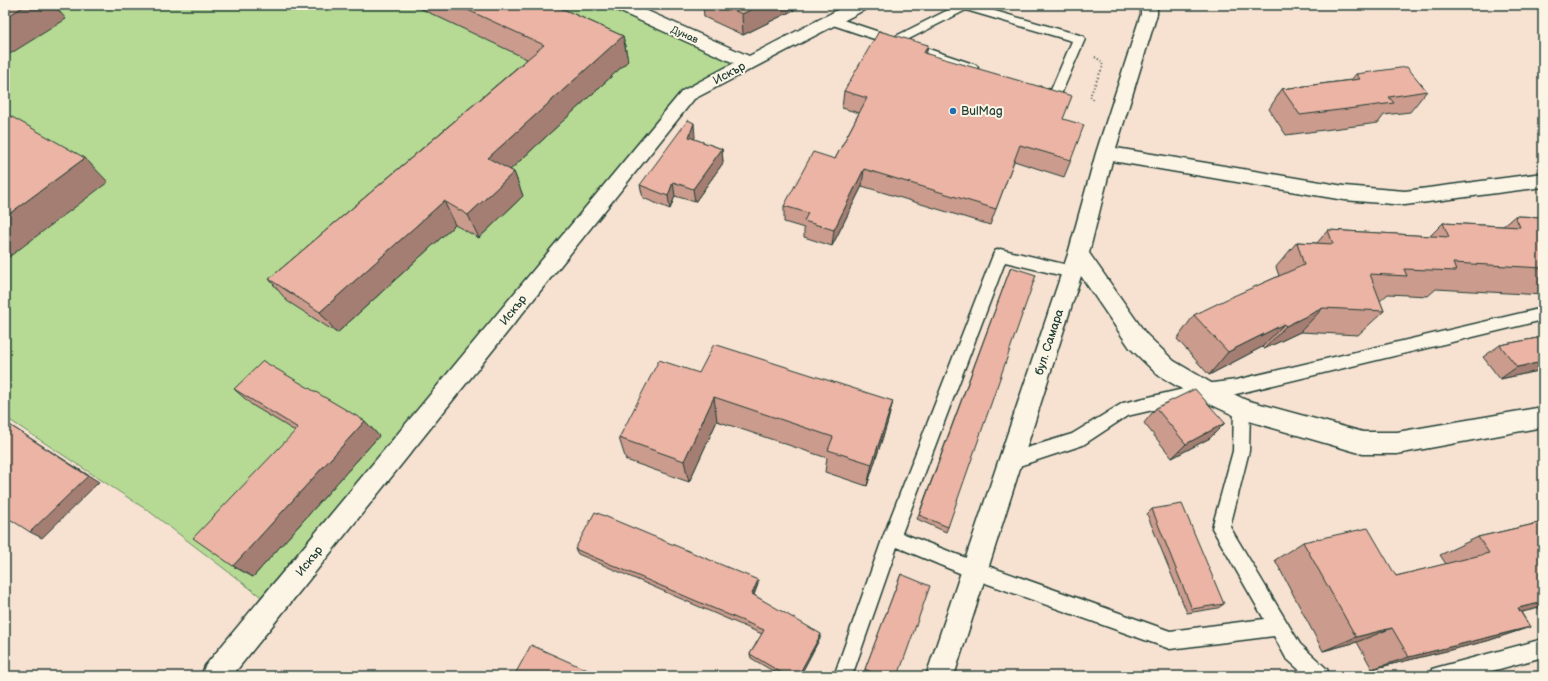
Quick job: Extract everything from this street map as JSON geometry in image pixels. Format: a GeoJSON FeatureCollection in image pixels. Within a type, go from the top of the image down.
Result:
{"type":"FeatureCollection","features":[{"type":"Feature","properties":{"kind":"street","name":"Дунав"},"geometry":{"type":"LineString","coordinates":[[620,5],[749,63]]}},
{"type":"Feature","properties":{"kind":"street","name":"Искър"},"geometry":{"type":"LineString","coordinates":[[215,676],[688,95],[860,5]]}},
{"type":"Feature","properties":{"kind":"street","name":"бул. Самара"},"geometry":{"type":"LineString","coordinates":[[940,676],[1075,263],[1104,153],[1149,14],[1149,5]]}},
{"type":"Feature","properties":{"kind":"street"},"geometry":{"type":"LineString","coordinates":[[1104,153],[1298,186],[1405,198],[1543,180]]}},
{"type":"Feature","properties":{"kind":"street"},"geometry":{"type":"LineString","coordinates":[[1075,263],[1138,341],[1166,368],[1205,391],[1242,408],[1363,443],[1397,443],[1543,417]]}},
{"type":"Feature","properties":{"kind":"lane"},"geometry":{"type":"LineString","coordinates":[[894,42],[965,6],[1078,39],[1055,96],[1026,86]]}},
{"type":"Feature","properties":{"kind":"lane"},"geometry":{"type":"LineString","coordinates":[[831,20],[982,72]]}},
{"type":"Feature","properties":{"kind":"lane"},"geometry":{"type":"LineString","coordinates":[[843,676],[892,537],[1000,255],[1075,263]]}},
{"type":"Feature","properties":{"kind":"lane"},"geometry":{"type":"LineString","coordinates":[[1010,461],[1078,440],[1123,410],[1205,391],[1236,387],[1543,314]]}},
{"type":"Feature","properties":{"kind":"lane"},"geometry":{"type":"LineString","coordinates":[[1242,408],[1241,451],[1221,528],[1293,652],[1320,676]]}},
{"type":"Feature","properties":{"kind":"lane"},"geometry":{"type":"LineString","coordinates":[[892,537],[974,570],[1170,640],[1278,626]]}},
{"type":"Feature","properties":{"kind":"lane"},"geometry":{"type":"LineString","coordinates":[[1439,676],[1543,648]]}},
{"type":"Feature","properties":{"kind":"path"},"geometry":{"type":"LineString","coordinates":[[1074,52],[1101,61],[1103,66],[1090,96],[1096,101],[1119,109]]}},
{"type":"Feature","properties":{"kind":"green space"},"geometry":{"type":"Polygon","coordinates":[[[5,5],[620,5],[749,63],[688,95],[273,606],[150,512],[5,417],[5,5]]]}},
{"type":"Feature","properties":{"kind":"building"},"geometry":{"type":"Polygon","coordinates":[[[5,5],[26,5],[5,18],[5,5]]]}},
{"type":"Feature","properties":{"kind":"building"},"geometry":{"type":"Polygon","coordinates":[[[457,5],[554,5],[623,36],[488,158],[514,172],[468,215],[444,201],[320,312],[269,279],[544,45],[457,5]]]}},
{"type":"Feature","properties":{"kind":"building"},"geometry":{"type":"Polygon","coordinates":[[[722,5],[761,5],[742,14],[722,5]]]}},
{"type":"Feature","properties":{"kind":"building"},"geometry":{"type":"Polygon","coordinates":[[[879,31],[928,45],[924,53],[1072,96],[1063,119],[1084,125],[1071,160],[1020,145],[996,209],[864,169],[834,230],[804,221],[808,213],[784,206],[813,152],[835,159],[867,98],[844,91],[879,31]]]}},
{"type":"Feature","properties":{"kind":"building"},"geometry":{"type":"Polygon","coordinates":[[[1407,67],[1427,91],[1389,97],[1394,103],[1300,115],[1282,89],[1360,79],[1356,74],[1407,67]]]}},
{"type":"Feature","properties":{"kind":"building"},"geometry":{"type":"Polygon","coordinates":[[[5,113],[85,158],[5,217],[5,113]]]}},
{"type":"Feature","properties":{"kind":"building"},"geometry":{"type":"Polygon","coordinates":[[[688,120],[694,123],[689,137],[722,149],[693,189],[673,182],[668,196],[640,185],[688,120]]]}},
{"type":"Feature","properties":{"kind":"building"},"geometry":{"type":"Polygon","coordinates":[[[1515,216],[1543,217],[1543,268],[1453,263],[1456,271],[1404,269],[1407,276],[1370,274],[1384,311],[1323,308],[1286,326],[1284,324],[1228,352],[1194,315],[1304,265],[1297,242],[1333,244],[1328,230],[1449,237],[1443,223],[1520,227],[1515,216]]]}},
{"type":"Feature","properties":{"kind":"building"},"geometry":{"type":"Polygon","coordinates":[[[1011,267],[1036,275],[948,527],[919,515],[1011,267]]]}},
{"type":"Feature","properties":{"kind":"building"},"geometry":{"type":"Polygon","coordinates":[[[1543,337],[1543,362],[1517,367],[1500,345],[1543,337]]]}},
{"type":"Feature","properties":{"kind":"building"},"geometry":{"type":"Polygon","coordinates":[[[714,344],[893,401],[872,464],[828,450],[833,437],[714,397],[684,461],[619,438],[659,360],[699,373],[714,344]]]}},
{"type":"Feature","properties":{"kind":"building"},"geometry":{"type":"Polygon","coordinates":[[[263,361],[365,421],[233,566],[193,538],[298,428],[234,389],[263,361]]]}},
{"type":"Feature","properties":{"kind":"building"},"geometry":{"type":"Polygon","coordinates":[[[1195,389],[1225,423],[1186,444],[1156,408],[1195,389]]]}},
{"type":"Feature","properties":{"kind":"building"},"geometry":{"type":"Polygon","coordinates":[[[5,422],[88,476],[30,532],[5,516],[5,422]]]}},
{"type":"Feature","properties":{"kind":"building"},"geometry":{"type":"Polygon","coordinates":[[[1182,504],[1224,604],[1192,609],[1152,509],[1182,504]]]}},
{"type":"Feature","properties":{"kind":"building"},"geometry":{"type":"Polygon","coordinates":[[[595,512],[758,580],[752,594],[821,634],[798,676],[787,676],[750,654],[764,630],[575,549],[595,512]]]}},
{"type":"Feature","properties":{"kind":"building"},"geometry":{"type":"Polygon","coordinates":[[[1543,522],[1543,602],[1518,608],[1530,627],[1409,657],[1392,628],[1356,637],[1303,542],[1368,528],[1396,576],[1489,553],[1478,537],[1543,522]]]}},
{"type":"Feature","properties":{"kind":"building"},"geometry":{"type":"Polygon","coordinates":[[[901,574],[930,586],[898,676],[880,676],[865,669],[901,574]]]}},
{"type":"Feature","properties":{"kind":"building"},"geometry":{"type":"Polygon","coordinates":[[[531,645],[601,676],[514,676],[531,645]]]}},
{"type":"Feature","properties":{"kind":"place","name":"BulMag"},"geometry":{"type":"Point","coordinates":[953,111]}}]}
